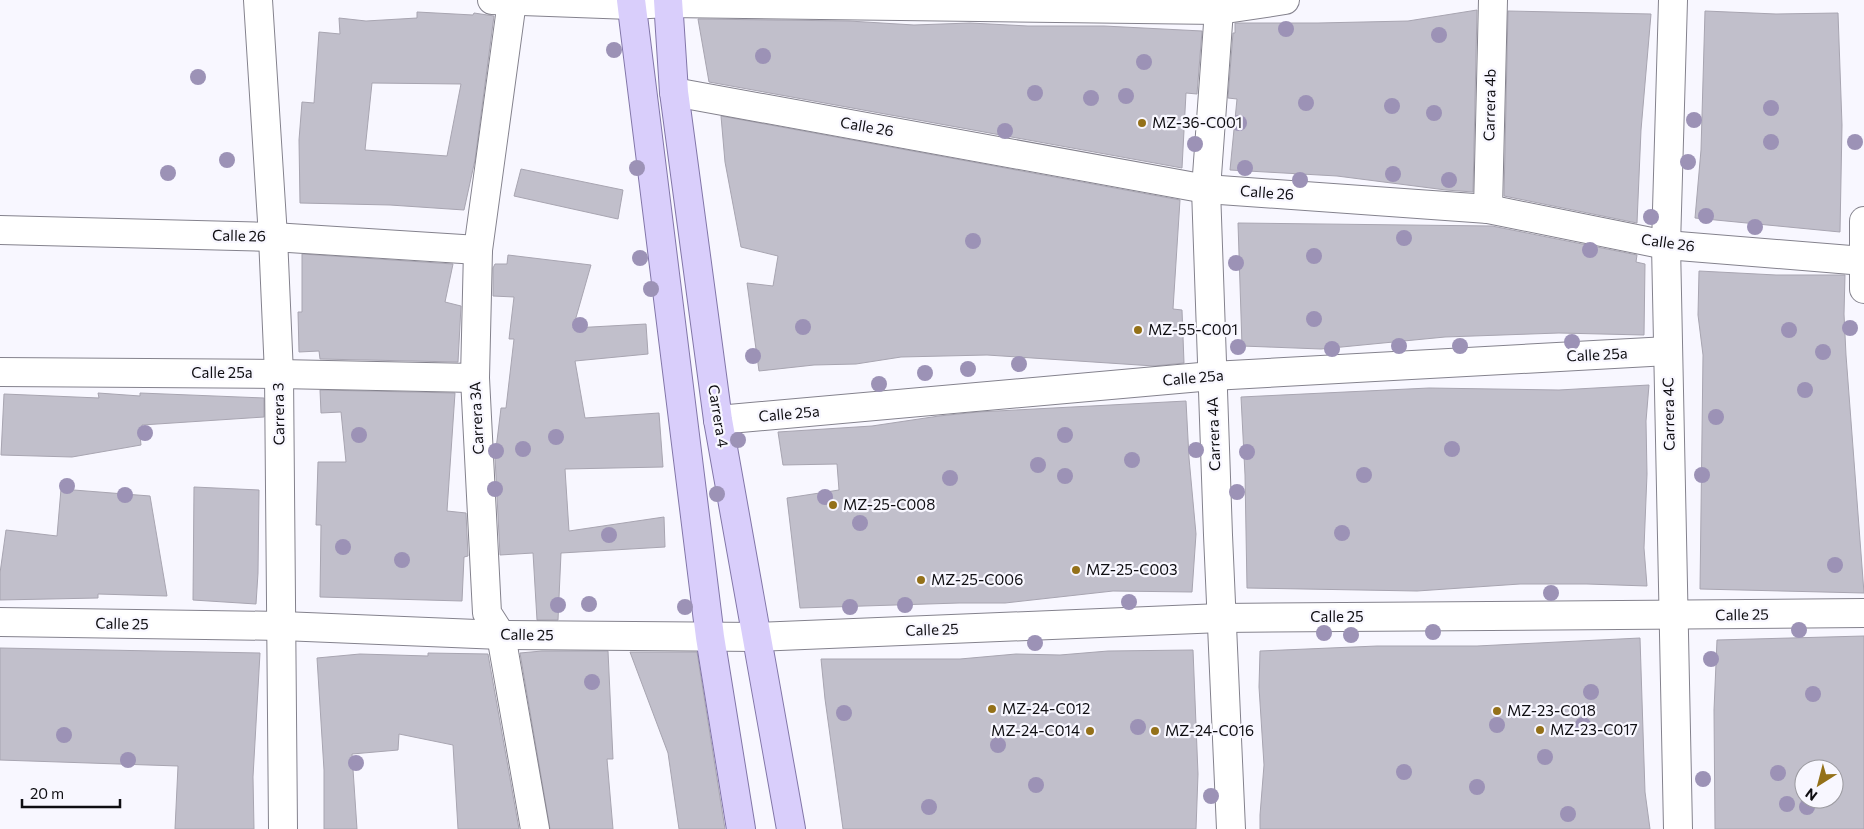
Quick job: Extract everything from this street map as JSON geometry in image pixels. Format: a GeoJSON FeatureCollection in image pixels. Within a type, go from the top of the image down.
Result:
{"type":"FeatureCollection","features":[{"type":"Feature","properties":{"kind":"main road","name":"Carrera 4"},"geometry":{"type":"LineString","coordinates":[[668,1],[674,92],[718,420],[791,829]]}},
{"type":"Feature","properties":{"kind":"main road"},"geometry":{"type":"LineString","coordinates":[[631,2],[710,637],[741,829]]}},
{"type":"Feature","properties":{"kind":"street","name":"Carrera 3"},"geometry":{"type":"LineString","coordinates":[[258,0],[273,237],[279,374],[283,829]]}},
{"type":"Feature","properties":{"kind":"street"},"geometry":{"type":"LineString","coordinates":[[502,1],[668,1],[1219,10],[1285,0]]}},
{"type":"Feature","properties":{"kind":"street","name":"Carrera 4b"},"geometry":{"type":"LineString","coordinates":[[1488,209],[1493,0]]}},
{"type":"Feature","properties":{"kind":"street","name":"Carrera 4C"},"geometry":{"type":"LineString","coordinates":[[1673,0],[1666,245],[1678,829]]}},
{"type":"Feature","properties":{"kind":"street","name":"Carrera 3A"},"geometry":{"type":"LineString","coordinates":[[502,1],[478,250],[475,378],[487,614],[501,635],[535,829]]}},
{"type":"Feature","properties":{"kind":"street","name":"Carrera 4A"},"geometry":{"type":"LineString","coordinates":[[1219,10],[1206,189],[1221,618],[1231,829]]}},
{"type":"Feature","properties":{"kind":"street","name":"Calle 26"},"geometry":{"type":"LineString","coordinates":[[674,92],[1206,189],[1488,209],[1666,245],[1863,261]]}},
{"type":"Feature","properties":{"kind":"street"},"geometry":{"type":"LineString","coordinates":[[1864,221],[1864,289]]}},
{"type":"Feature","properties":{"kind":"street","name":"Calle 26"},"geometry":{"type":"LineString","coordinates":[[0,230],[273,237],[478,250]]}},
{"type":"Feature","properties":{"kind":"street","name":"Calle 25a"},"geometry":{"type":"LineString","coordinates":[[718,420],[1212,376],[1668,351]]}},
{"type":"Feature","properties":{"kind":"street","name":"Calle 25a"},"geometry":{"type":"LineString","coordinates":[[0,372],[279,374],[475,378]]}},
{"type":"Feature","properties":{"kind":"street","name":"Calle 25"},"geometry":{"type":"LineString","coordinates":[[0,622],[282,626],[501,635],[758,638],[1221,618],[1673,616],[1864,613]]}},
{"type":"Feature","properties":{"kind":"building"},"geometry":{"type":"Polygon","coordinates":[[[1477,10],[1473,192],[1337,176],[1230,170],[1237,99],[1228,98],[1235,23],[1408,21],[1477,10]]]}},
{"type":"Feature","properties":{"kind":"building"},"geometry":{"type":"Polygon","coordinates":[[[1508,11],[1651,14],[1641,130],[1637,223],[1504,196],[1508,11]]]}},
{"type":"Feature","properties":{"kind":"building"},"geometry":{"type":"Polygon","coordinates":[[[1705,11],[1776,14],[1838,13],[1842,125],[1840,232],[1695,218],[1701,150],[1705,11]]]}},
{"type":"Feature","properties":{"kind":"building"},"geometry":{"type":"Polygon","coordinates":[[[417,12],[473,15],[474,13],[494,16],[475,160],[464,210],[390,205],[300,203],[299,140],[302,102],[314,103],[319,32],[340,34],[339,18],[366,21],[417,18],[417,12]],[[372,83],[365,150],[447,156],[461,84],[372,83]]]}},
{"type":"Feature","properties":{"kind":"building"},"geometry":{"type":"Polygon","coordinates":[[[698,19],[849,21],[914,25],[970,23],[1028,26],[1104,26],[1202,31],[1197,94],[1186,93],[1182,168],[709,82],[698,19]]]}},
{"type":"Feature","properties":{"kind":"building"},"geometry":{"type":"Polygon","coordinates":[[[721,116],[1180,200],[1173,309],[1182,310],[1184,363],[1154,366],[987,355],[901,357],[856,364],[814,365],[759,371],[747,283],[773,286],[778,256],[741,247],[725,162],[721,116]]]}},
{"type":"Feature","properties":{"kind":"building"},"geometry":{"type":"Polygon","coordinates":[[[521,169],[623,190],[618,219],[514,196],[521,169]]]}},
{"type":"Feature","properties":{"kind":"building"},"geometry":{"type":"Polygon","coordinates":[[[1238,223],[1492,226],[1637,255],[1636,262],[1645,264],[1644,335],[1559,333],[1445,337],[1321,349],[1242,346],[1238,223]]]}},
{"type":"Feature","properties":{"kind":"building"},"geometry":{"type":"Polygon","coordinates":[[[302,254],[453,264],[445,302],[461,306],[458,362],[320,359],[319,351],[299,352],[298,312],[302,312],[302,254]]]}},
{"type":"Feature","properties":{"kind":"building"},"geometry":{"type":"Polygon","coordinates":[[[508,255],[591,265],[573,328],[646,324],[648,354],[575,361],[585,418],[659,413],[663,467],[565,469],[569,531],[664,517],[665,547],[561,553],[558,620],[537,620],[533,553],[500,555],[495,457],[501,408],[506,408],[514,339],[509,339],[514,297],[493,296],[493,268],[495,264],[507,264],[508,255]]]}},
{"type":"Feature","properties":{"kind":"building"},"geometry":{"type":"Polygon","coordinates":[[[1699,271],[1776,275],[1845,275],[1846,355],[1864,593],[1700,589],[1703,355],[1698,315],[1699,271]]]}},
{"type":"Feature","properties":{"kind":"building"},"geometry":{"type":"Polygon","coordinates":[[[1649,385],[1646,421],[1647,474],[1644,548],[1647,586],[1520,584],[1417,591],[1247,588],[1245,475],[1241,397],[1429,388],[1559,390],[1649,385]]]}},
{"type":"Feature","properties":{"kind":"building"},"geometry":{"type":"Polygon","coordinates":[[[320,390],[455,393],[447,511],[466,513],[468,556],[464,557],[462,601],[320,597],[321,525],[316,525],[318,462],[346,462],[341,412],[321,413],[320,390]]]}},
{"type":"Feature","properties":{"kind":"building"},"geometry":{"type":"Polygon","coordinates":[[[98,393],[140,396],[140,393],[264,398],[264,417],[142,425],[141,445],[72,457],[1,455],[4,394],[99,398],[98,393]]]}},
{"type":"Feature","properties":{"kind":"building"},"geometry":{"type":"Polygon","coordinates":[[[1186,401],[1196,534],[1192,592],[1113,591],[1005,603],[800,608],[787,498],[839,490],[837,464],[783,465],[778,432],[872,426],[978,412],[1186,401]]]}},
{"type":"Feature","properties":{"kind":"building"},"geometry":{"type":"Polygon","coordinates":[[[194,487],[259,490],[256,604],[193,600],[194,487]]]}},
{"type":"Feature","properties":{"kind":"building"},"geometry":{"type":"Polygon","coordinates":[[[61,489],[150,496],[167,596],[98,594],[98,598],[0,600],[0,573],[6,530],[57,536],[61,489]]]}},
{"type":"Feature","properties":{"kind":"building"},"geometry":{"type":"Polygon","coordinates":[[[1864,636],[1864,829],[1715,829],[1714,710],[1717,640],[1864,636]]]}},
{"type":"Feature","properties":{"kind":"building"},"geometry":{"type":"Polygon","coordinates":[[[1640,638],[1645,792],[1650,829],[1260,829],[1264,765],[1259,687],[1260,651],[1377,646],[1477,646],[1640,638]]]}},
{"type":"Feature","properties":{"kind":"building"},"geometry":{"type":"Polygon","coordinates":[[[0,648],[260,653],[253,777],[254,829],[175,829],[178,766],[0,760],[0,648]]]}},
{"type":"Feature","properties":{"kind":"building"},"geometry":{"type":"Polygon","coordinates":[[[1193,650],[1198,774],[1196,829],[843,829],[821,659],[960,659],[1016,654],[1060,655],[1108,651],[1193,650]]]}},
{"type":"Feature","properties":{"kind":"building"},"geometry":{"type":"Polygon","coordinates":[[[608,651],[613,759],[607,759],[613,829],[550,829],[520,653],[608,651]]]}},
{"type":"Feature","properties":{"kind":"building"},"geometry":{"type":"Polygon","coordinates":[[[630,652],[697,652],[725,829],[679,829],[668,753],[630,652]]]}},
{"type":"Feature","properties":{"kind":"building"},"geometry":{"type":"Polygon","coordinates":[[[428,653],[488,654],[519,829],[458,829],[453,745],[399,734],[398,750],[352,754],[357,829],[324,829],[324,770],[317,658],[360,654],[428,656],[428,653]]]}},
{"type":"Feature","properties":{"kind":"place","name":"MZ-36-C001"},"geometry":{"type":"Point","coordinates":[1142,123]}},
{"type":"Feature","properties":{"kind":"place","name":"MZ-55-C001"},"geometry":{"type":"Point","coordinates":[1138,330]}},
{"type":"Feature","properties":{"kind":"place","name":"MZ-25-C008"},"geometry":{"type":"Point","coordinates":[833,505]}},
{"type":"Feature","properties":{"kind":"place","name":"MZ-25-C003"},"geometry":{"type":"Point","coordinates":[1076,570]}},
{"type":"Feature","properties":{"kind":"place","name":"MZ-25-C006"},"geometry":{"type":"Point","coordinates":[921,580]}},
{"type":"Feature","properties":{"kind":"place","name":"MZ-24-C012"},"geometry":{"type":"Point","coordinates":[992,709]}},
{"type":"Feature","properties":{"kind":"place","name":"MZ-23-C018"},"geometry":{"type":"Point","coordinates":[1497,711]}},
{"type":"Feature","properties":{"kind":"place","name":"MZ-23-C017"},"geometry":{"type":"Point","coordinates":[1540,730]}},
{"type":"Feature","properties":{"kind":"place","name":"MZ-24-C014"},"geometry":{"type":"Point","coordinates":[1090,731]}},
{"type":"Feature","properties":{"kind":"place","name":"MZ-24-C016"},"geometry":{"type":"Point","coordinates":[1155,731]}}]}
